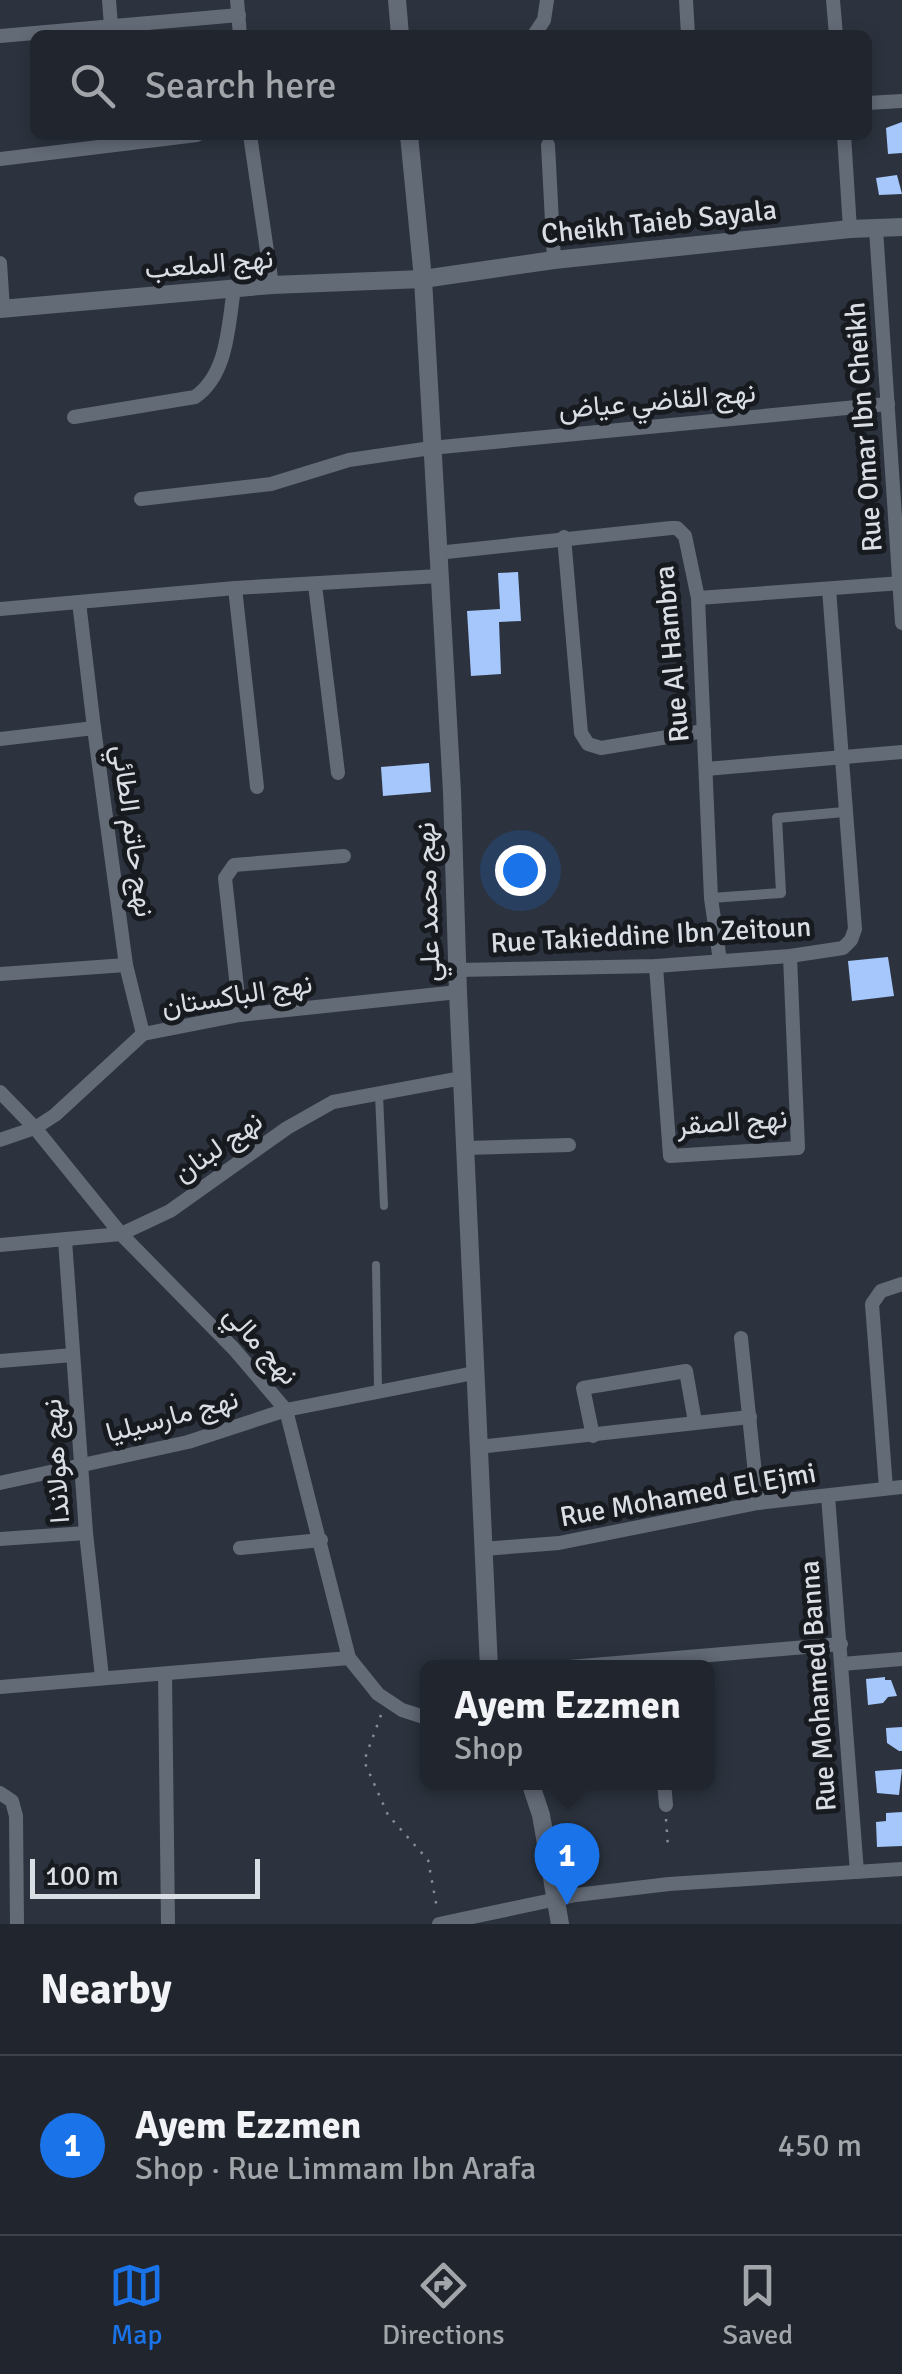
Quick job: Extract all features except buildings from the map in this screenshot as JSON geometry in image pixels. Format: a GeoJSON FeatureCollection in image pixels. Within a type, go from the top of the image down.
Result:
{"type":"FeatureCollection","features":[{"type":"Feature","properties":{"kind":"street"},"geometry":{"type":"LineString","coordinates":[[108,0],[111,26]]}},
{"type":"Feature","properties":{"kind":"street"},"geometry":{"type":"LineString","coordinates":[[397,0],[400,30]]}},
{"type":"Feature","properties":{"kind":"street"},"geometry":{"type":"LineString","coordinates":[[537,30],[548,0]]}},
{"type":"Feature","properties":{"kind":"street"},"geometry":{"type":"LineString","coordinates":[[686,0],[688,30]]}},
{"type":"Feature","properties":{"kind":"street"},"geometry":{"type":"LineString","coordinates":[[834,0],[836,30]]}},
{"type":"Feature","properties":{"kind":"street"},"geometry":{"type":"LineString","coordinates":[[67,30],[238,8]]}},
{"type":"Feature","properties":{"kind":"street"},"geometry":{"type":"LineString","coordinates":[[0,36],[30,33]]}},
{"type":"Feature","properties":{"kind":"street"},"geometry":{"type":"LineString","coordinates":[[872,103],[902,101]]}},
{"type":"Feature","properties":{"kind":"street"},"geometry":{"type":"LineString","coordinates":[[0,159],[156,140]]}},
{"type":"Feature","properties":{"kind":"street"},"geometry":{"type":"LineString","coordinates":[[251,140],[272,285]]}},
{"type":"Feature","properties":{"kind":"street","name":"نهج محمد علي"},"geometry":{"type":"LineString","coordinates":[[409,140],[423,279],[452,792],[489,1660]]}},
{"type":"Feature","properties":{"kind":"street"},"geometry":{"type":"LineString","coordinates":[[844,140],[850,229]]}},
{"type":"Feature","properties":{"kind":"street"},"geometry":{"type":"LineString","coordinates":[[548,144],[554,260]]}},
{"type":"Feature","properties":{"kind":"street","name":"Cheikh Taieb Sayala"},"geometry":{"type":"LineString","coordinates":[[423,279],[554,260],[902,227]]}},
{"type":"Feature","properties":{"kind":"street","name":"Rue Omar Ibn Cheikh"},"geometry":{"type":"LineString","coordinates":[[876,229],[902,623]]}},
{"type":"Feature","properties":{"kind":"street"},"geometry":{"type":"LineString","coordinates":[[0,263],[2,309]]}},
{"type":"Feature","properties":{"kind":"street","name":"نهج الملعب"},"geometry":{"type":"LineString","coordinates":[[2,309],[272,285],[423,279]]}},
{"type":"Feature","properties":{"kind":"street"},"geometry":{"type":"LineString","coordinates":[[74,417],[195,398],[204,391],[224,352],[234,289]]}},
{"type":"Feature","properties":{"kind":"street","name":"نهج القاضي عياض"},"geometry":{"type":"LineString","coordinates":[[142,499],[271,484],[349,460],[431,448],[888,404]]}},
{"type":"Feature","properties":{"kind":"street","name":"Rue Al Hambra"},"geometry":{"type":"LineString","coordinates":[[437,553],[677,528],[687,541],[698,598],[711,898],[720,960]]}},
{"type":"Feature","properties":{"kind":"street"},"geometry":{"type":"LineString","coordinates":[[564,537],[581,733],[588,744],[600,748],[704,732]]}},
{"type":"Feature","properties":{"kind":"street"},"geometry":{"type":"LineString","coordinates":[[0,609],[235,588],[438,576]]}},
{"type":"Feature","properties":{"kind":"street"},"geometry":{"type":"LineString","coordinates":[[698,598],[901,583]]}},
{"type":"Feature","properties":{"kind":"street"},"geometry":{"type":"LineString","coordinates":[[315,584],[338,773]]}},
{"type":"Feature","properties":{"kind":"street"},"geometry":{"type":"LineString","coordinates":[[235,588],[257,787]]}},
{"type":"Feature","properties":{"kind":"street","name":"Rue Takieddine Ibn Zeitoun"},"geometry":{"type":"LineString","coordinates":[[457,970],[656,966],[790,956],[843,948],[851,940],[855,929],[828,589]]}},
{"type":"Feature","properties":{"kind":"street"},"geometry":{"type":"LineString","coordinates":[[80,602],[94,728]]}},
{"type":"Feature","properties":{"kind":"street","name":"نهج حاتم الطائي"},"geometry":{"type":"LineString","coordinates":[[0,739],[94,728],[126,964],[143,1034]]}},
{"type":"Feature","properties":{"kind":"street"},"geometry":{"type":"LineString","coordinates":[[706,769],[902,752]]}},
{"type":"Feature","properties":{"kind":"street"},"geometry":{"type":"LineString","coordinates":[[711,898],[780,893],[777,818],[844,812]]}},
{"type":"Feature","properties":{"kind":"street"},"geometry":{"type":"LineString","coordinates":[[240,1015],[225,878],[228,870],[234,865],[344,856]]}},
{"type":"Feature","properties":{"kind":"street","name":"نهج الصقر"},"geometry":{"type":"LineString","coordinates":[[656,966],[670,1156],[798,1148],[790,956]]}},
{"type":"Feature","properties":{"kind":"street"},"geometry":{"type":"LineString","coordinates":[[0,974],[126,964]]}},
{"type":"Feature","properties":{"kind":"street","name":"نهج الباكستان"},"geometry":{"type":"LineString","coordinates":[[0,1140],[35,1128],[55,1115],[143,1034],[240,1015],[458,992]]}},
{"type":"Feature","properties":{"kind":"street","name":"نهج لبنان"},"geometry":{"type":"LineString","coordinates":[[0,1245],[121,1234],[170,1211],[333,1102],[462,1078]]}},
{"type":"Feature","properties":{"kind":"street","name":"نهج مالي"},"geometry":{"type":"LineString","coordinates":[[0,1092],[35,1128],[121,1234],[234,1349],[286,1410],[349,1658],[370,1686],[387,1700],[420,1716]]}},
{"type":"Feature","properties":{"kind":"street"},"geometry":{"type":"LineString","coordinates":[[466,1148],[569,1145]]}},
{"type":"Feature","properties":{"kind":"street","name":"نهج هولاندا"},"geometry":{"type":"LineString","coordinates":[[65,1240],[86,1533],[102,1677]]}},
{"type":"Feature","properties":{"kind":"street"},"geometry":{"type":"LineString","coordinates":[[894,1487],[872,1304],[881,1292],[902,1284]]}},
{"type":"Feature","properties":{"kind":"street"},"geometry":{"type":"LineString","coordinates":[[740,1338],[758,1502]]}},
{"type":"Feature","properties":{"kind":"street"},"geometry":{"type":"LineString","coordinates":[[0,1361],[73,1355]]}},
{"type":"Feature","properties":{"kind":"street"},"geometry":{"type":"LineString","coordinates":[[592,1436],[583,1388],[686,1371],[695,1422]]}},
{"type":"Feature","properties":{"kind":"street","name":"نهج مارسيليا"},"geometry":{"type":"LineString","coordinates":[[0,1483],[188,1442],[286,1410],[474,1373]]}},
{"type":"Feature","properties":{"kind":"street"},"geometry":{"type":"LineString","coordinates":[[478,1447],[750,1417]]}},
{"type":"Feature","properties":{"kind":"street","name":"Rue Mohamed El Ejmi"},"geometry":{"type":"LineString","coordinates":[[483,1548],[559,1543],[758,1502],[894,1487]]}},
{"type":"Feature","properties":{"kind":"street","name":"Rue Mohamed Banna"},"geometry":{"type":"LineString","coordinates":[[828,1496],[857,1872]]}},
{"type":"Feature","properties":{"kind":"street"},"geometry":{"type":"LineString","coordinates":[[0,1539],[86,1533]]}},
{"type":"Feature","properties":{"kind":"street"},"geometry":{"type":"LineString","coordinates":[[240,1548],[321,1540]]}},
{"type":"Feature","properties":{"kind":"street"},"geometry":{"type":"LineString","coordinates":[[684,1660],[841,1644]]}},
{"type":"Feature","properties":{"kind":"street"},"geometry":{"type":"LineString","coordinates":[[0,1687],[349,1658]]}},
{"type":"Feature","properties":{"kind":"street"},"geometry":{"type":"LineString","coordinates":[[842,1664],[902,1658]]}},
{"type":"Feature","properties":{"kind":"street"},"geometry":{"type":"LineString","coordinates":[[165,1674],[168,1924]]}},
{"type":"Feature","properties":{"kind":"street"},"geometry":{"type":"LineString","coordinates":[[533,1790],[542,1815],[560,1924]]}},
{"type":"Feature","properties":{"kind":"street"},"geometry":{"type":"LineString","coordinates":[[665,1790],[666,1805]]}},
{"type":"Feature","properties":{"kind":"street"},"geometry":{"type":"LineString","coordinates":[[0,1792],[12,1801],[16,1816],[17,1924]]}},
{"type":"Feature","properties":{"kind":"street"},"geometry":{"type":"LineString","coordinates":[[439,1924],[554,1898],[669,1884],[902,1869]]}},
{"type":"Feature","properties":{"kind":"lane"},"geometry":{"type":"LineString","coordinates":[[378,1095],[384,1206]]}},
{"type":"Feature","properties":{"kind":"lane"},"geometry":{"type":"LineString","coordinates":[[376,1265],[378,1390]]}},
{"type":"Feature","properties":{"kind":"path"},"geometry":{"type":"LineString","coordinates":[[387,1700],[364,1762],[388,1815],[428,1860],[439,1924]]}},
{"type":"Feature","properties":{"kind":"path"},"geometry":{"type":"LineString","coordinates":[[666,1805],[668,1847]]}},
{"type":"Feature","properties":{"kind":"place","name":"Ayem Ezzmen"},"geometry":{"type":"Point","coordinates":[567,1905]}}]}
